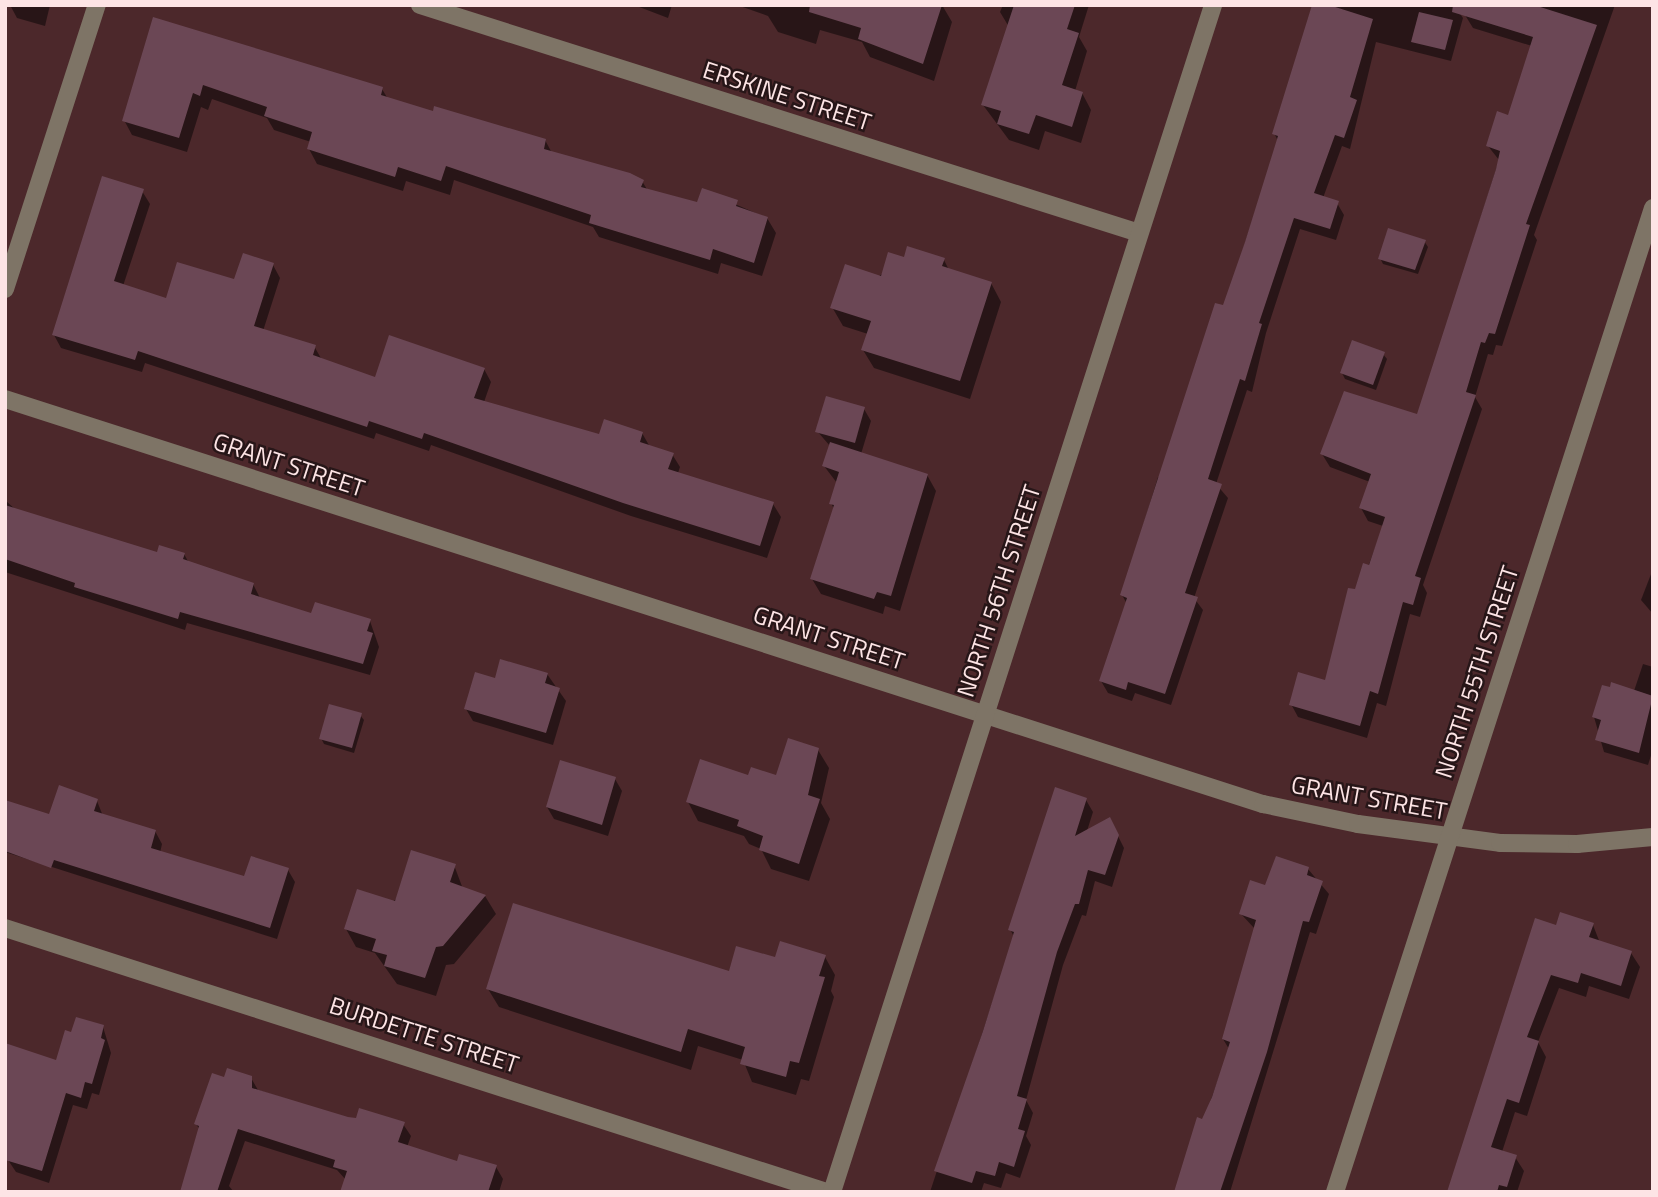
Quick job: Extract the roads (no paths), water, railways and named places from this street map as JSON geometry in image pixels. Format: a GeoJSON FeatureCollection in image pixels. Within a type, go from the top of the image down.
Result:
{"type":"FeatureCollection","features":[{"type":"Feature","properties":{"kind":"street"},"geometry":{"type":"LineString","coordinates":[[5,289],[97,5]]}},
{"type":"Feature","properties":{"kind":"street","name":"ERSKINE STREET"},"geometry":{"type":"LineString","coordinates":[[420,5],[1139,233]]}},
{"type":"Feature","properties":{"kind":"street","name":"NORTH 56TH STREET"},"geometry":{"type":"LineString","coordinates":[[830,1192],[1213,5]]}},
{"type":"Feature","properties":{"kind":"street","name":"NORTH 55TH STREET"},"geometry":{"type":"LineString","coordinates":[[1335,1192],[1653,208]]}},
{"type":"Feature","properties":{"kind":"street","name":"GRANT STREET"},"geometry":{"type":"LineString","coordinates":[[5,400],[1263,804],[1358,824],[1449,837],[1577,844],[1653,837]]}},
{"type":"Feature","properties":{"kind":"street","name":"BURDETTE STREET"},"geometry":{"type":"LineString","coordinates":[[5,928],[830,1192]]}}]}
